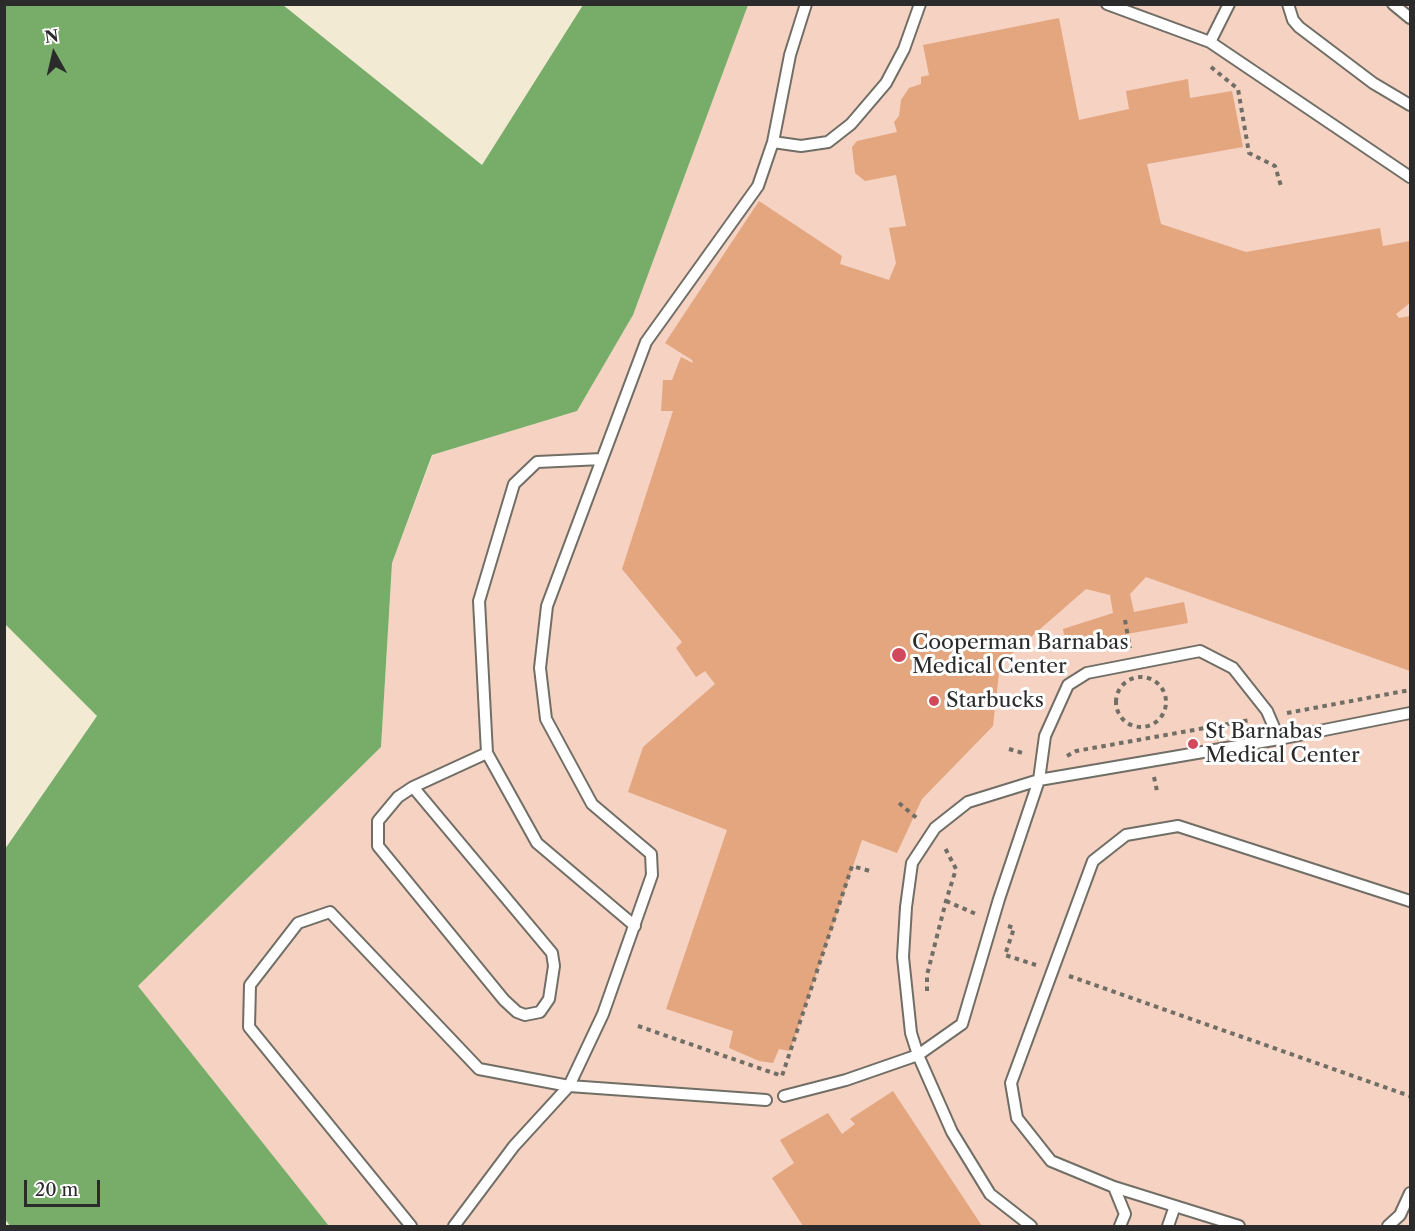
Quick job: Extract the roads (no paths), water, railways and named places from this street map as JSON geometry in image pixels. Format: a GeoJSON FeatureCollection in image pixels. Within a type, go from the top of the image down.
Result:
{"type":"FeatureCollection","features":[{"type":"Feature","properties":{"kind":"lane"},"geometry":{"type":"LineString","coordinates":[[454,1227],[514,1146],[569,1086],[603,1014],[652,875],[651,854],[592,804],[546,719],[540,668],[547,606],[646,342],[758,186],[773,142],[790,55],[806,4]]}},
{"type":"Feature","properties":{"kind":"lane"},"geometry":{"type":"LineString","coordinates":[[773,142],[801,146],[828,142],[851,124],[886,83],[904,48],[920,4]]}},
{"type":"Feature","properties":{"kind":"lane"},"geometry":{"type":"LineString","coordinates":[[1210,42],[1229,4]]}},
{"type":"Feature","properties":{"kind":"lane"},"geometry":{"type":"LineString","coordinates":[[1288,4],[1293,20],[1299,27],[1373,83],[1410,105]]}},
{"type":"Feature","properties":{"kind":"lane"},"geometry":{"type":"LineString","coordinates":[[1393,4],[1410,18]]}},
{"type":"Feature","properties":{"kind":"lane"},"geometry":{"type":"LineString","coordinates":[[1114,6],[1210,42],[1410,177]]}},
{"type":"Feature","properties":{"kind":"lane"},"geometry":{"type":"LineString","coordinates":[[602,459],[537,462],[514,484],[478,602],[487,753],[537,843],[634,926]]}},
{"type":"Feature","properties":{"kind":"lane"},"geometry":{"type":"LineString","coordinates":[[784,1096],[846,1080],[918,1055],[962,1024],[1039,780],[1045,736],[1068,685],[1087,673],[1200,651],[1233,668],[1269,716],[1278,739]]}},
{"type":"Feature","properties":{"kind":"lane"},"geometry":{"type":"LineString","coordinates":[[1031,1227],[990,1194],[952,1132],[918,1055],[911,1033],[903,957],[912,863],[933,832],[968,802],[1039,780],[1278,739],[1410,713]]}},
{"type":"Feature","properties":{"kind":"lane"},"geometry":{"type":"LineString","coordinates":[[413,787],[552,953],[554,966],[549,999],[540,1012],[525,1015],[517,1012],[504,1000],[378,846],[378,821],[398,796],[413,787],[487,753]]}},
{"type":"Feature","properties":{"kind":"lane"},"geometry":{"type":"LineString","coordinates":[[1239,1227],[1114,1187],[1051,1161],[1017,1118],[1011,1083],[1093,861],[1126,835],[1178,826],[1410,901]]}},
{"type":"Feature","properties":{"kind":"lane"},"geometry":{"type":"LineString","coordinates":[[411,1227],[249,1027],[250,985],[298,924],[330,912],[479,1069],[569,1086],[766,1100]]}},
{"type":"Feature","properties":{"kind":"lane"},"geometry":{"type":"LineString","coordinates":[[1114,1187],[1125,1214],[1120,1227]]}},
{"type":"Feature","properties":{"kind":"lane"},"geometry":{"type":"LineString","coordinates":[[1388,1227],[1400,1215],[1410,1193]]}},
{"type":"Feature","properties":{"kind":"lane"},"geometry":{"type":"LineString","coordinates":[[1168,1227],[1174,1206]]}},
{"type":"Feature","properties":{"kind":"place","name":"Cooperman Barnabas Medical Center"},"geometry":{"type":"Point","coordinates":[899,655]}},
{"type":"Feature","properties":{"kind":"place","name":"Starbucks"},"geometry":{"type":"Point","coordinates":[934,701]}},
{"type":"Feature","properties":{"kind":"place","name":"St Barnabas Medical Center"},"geometry":{"type":"Point","coordinates":[1193,744]}}]}
